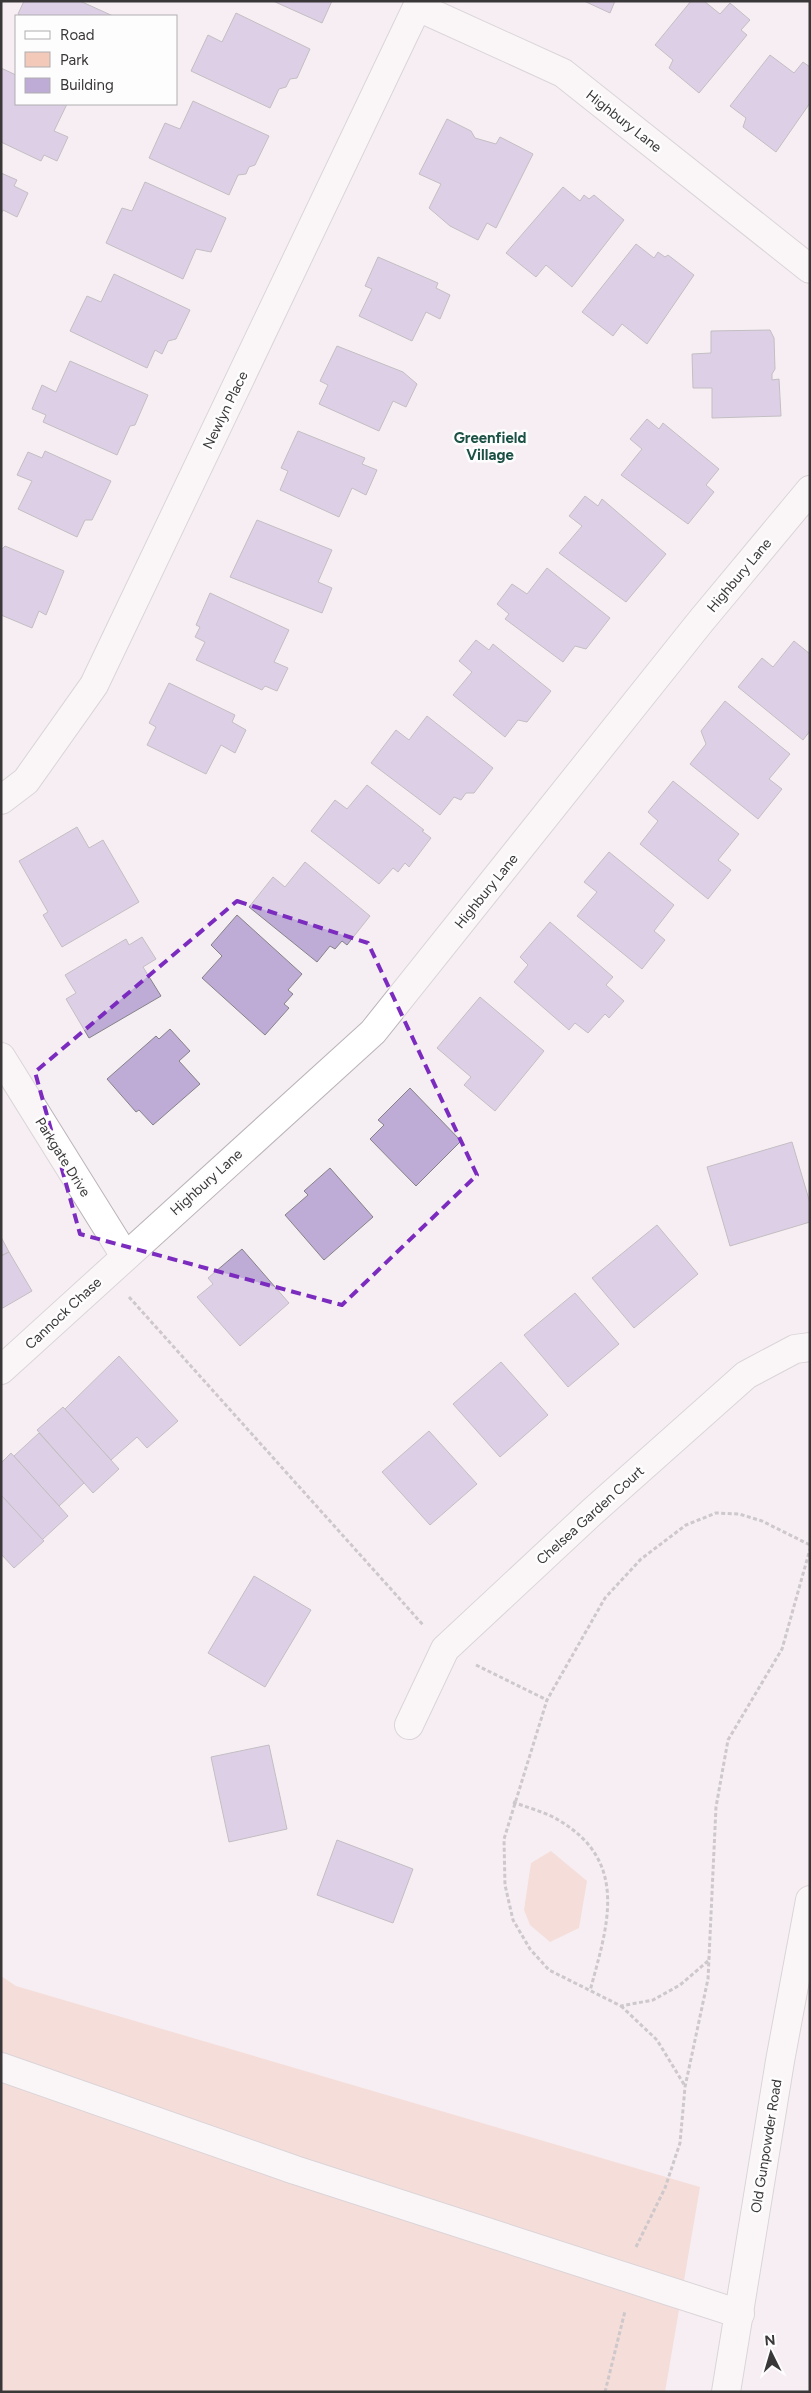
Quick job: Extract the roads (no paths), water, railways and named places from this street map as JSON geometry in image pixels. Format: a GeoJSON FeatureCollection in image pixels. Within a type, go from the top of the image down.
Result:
{"type":"FeatureCollection","features":[{"type":"Feature","properties":{"kind":"street","name":"Highbury Lane"},"geometry":{"type":"LineString","coordinates":[[419,4],[563,73],[810,269]]}},
{"type":"Feature","properties":{"kind":"street","name":"Newlyn Place"},"geometry":{"type":"LineString","coordinates":[[1,800],[26,781],[94,686],[419,4]]}},
{"type":"Feature","properties":{"kind":"street","name":"Highbury Lane"},"geometry":{"type":"LineString","coordinates":[[116,1264],[373,1032],[701,621],[810,490]]}},
{"type":"Feature","properties":{"kind":"street","name":"Parkgate Drive"},"geometry":{"type":"LineString","coordinates":[[1,1057],[116,1264]]}},
{"type":"Feature","properties":{"kind":"street","name":"Cannock Chase"},"geometry":{"type":"LineString","coordinates":[[1,1370],[116,1264]]}},
{"type":"Feature","properties":{"kind":"street","name":"Chelsea Garden Court"},"geometry":{"type":"LineString","coordinates":[[410,1725],[445,1649],[592,1512],[746,1375],[795,1350],[810,1347]]}},
{"type":"Feature","properties":{"kind":"street","name":"Old Gunpowder Road"},"geometry":{"type":"LineString","coordinates":[[726,2392],[780,2060],[810,1900]]}},
{"type":"Feature","properties":{"kind":"street"},"geometry":{"type":"LineString","coordinates":[[1,2067],[295,2170],[740,2314]]}},
{"type":"Feature","properties":{"kind":"district","name":"Greenfield Village"},"geometry":{"type":"Point","coordinates":[490,446]}}]}
